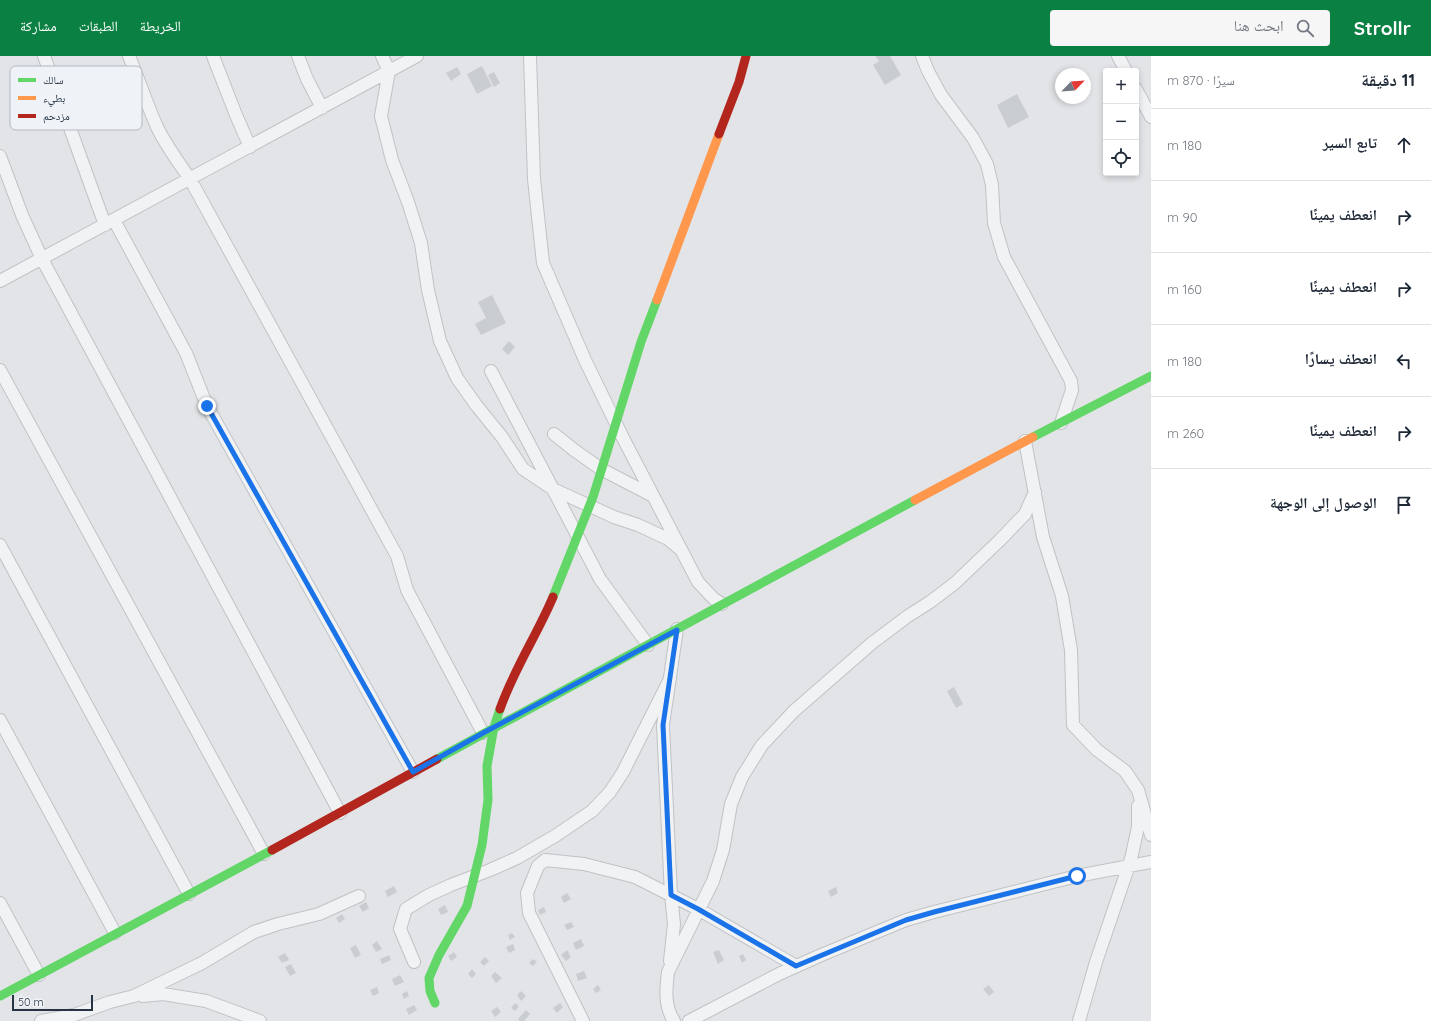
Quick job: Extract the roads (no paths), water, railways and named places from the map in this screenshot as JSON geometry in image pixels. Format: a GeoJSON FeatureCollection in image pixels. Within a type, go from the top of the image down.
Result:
{"type":"FeatureCollection","features":[{"type":"Feature","properties":{"kind":"street"},"geometry":{"type":"LineString","coordinates":[[44,56],[48,66]]}},
{"type":"Feature","properties":{"kind":"street"},"geometry":{"type":"LineString","coordinates":[[130,56],[134,66]]}},
{"type":"Feature","properties":{"kind":"street"},"geometry":{"type":"LineString","coordinates":[[212,56],[230,103],[250,147]]}},
{"type":"Feature","properties":{"kind":"street"},"geometry":{"type":"LineString","coordinates":[[298,56],[307,79],[322,108]]}},
{"type":"Feature","properties":{"kind":"street"},"geometry":{"type":"LineString","coordinates":[[382,56],[389,71],[381,116],[392,160],[408,202],[421,243],[428,290],[440,341],[457,378],[476,405],[502,437],[523,469],[553,489],[614,517],[638,525],[668,539],[681,550]]}},
{"type":"Feature","properties":{"kind":"street"},"geometry":{"type":"LineString","coordinates":[[0,281],[418,56]]}},
{"type":"Feature","properties":{"kind":"street"},"geometry":{"type":"LineString","coordinates":[[530,56],[534,179],[543,263],[584,360],[681,550],[698,582],[714,599],[722,604]]}},
{"type":"Feature","properties":{"kind":"street"},"geometry":{"type":"LineString","coordinates":[[435,1003],[430,991],[429,978],[439,955],[467,906],[482,845],[488,800],[487,766],[489,730],[524,654],[546,613],[578,536],[641,342],[739,82],[746,56]]}},
{"type":"Feature","properties":{"kind":"street"},"geometry":{"type":"LineString","coordinates":[[922,56],[941,95],[974,138],[987,164],[992,185],[994,223],[1004,257],[1071,381],[1072,390],[1061,423]]}},
{"type":"Feature","properties":{"kind":"street"},"geometry":{"type":"LineString","coordinates":[[1118,56],[1124,68]]}},
{"type":"Feature","properties":{"kind":"street"},"geometry":{"type":"LineString","coordinates":[[142,90],[150,112],[159,130],[190,179],[397,556],[407,590],[489,730]]}},
{"type":"Feature","properties":{"kind":"street"},"geometry":{"type":"LineString","coordinates":[[1139,95],[1151,117]]}},
{"type":"Feature","properties":{"kind":"street"},"geometry":{"type":"LineString","coordinates":[[73,130],[109,222],[186,353],[207,406],[413,772]]}},
{"type":"Feature","properties":{"kind":"street"},"geometry":{"type":"LineString","coordinates":[[0,156],[22,216],[42,259],[340,813]]}},
{"type":"Feature","properties":{"kind":"street"},"geometry":{"type":"LineString","coordinates":[[0,370],[264,854]]}},
{"type":"Feature","properties":{"kind":"street"},"geometry":{"type":"LineString","coordinates":[[491,371],[600,579],[648,645]]}},
{"type":"Feature","properties":{"kind":"street"},"geometry":{"type":"LineString","coordinates":[[0,996],[340,813],[489,730],[677,630],[722,604],[1025,441],[1151,376]]}},
{"type":"Feature","properties":{"kind":"street"},"geometry":{"type":"LineString","coordinates":[[554,434],[601,469],[653,496]]}},
{"type":"Feature","properties":{"kind":"street"},"geometry":{"type":"LineString","coordinates":[[1025,441],[1043,537],[1062,596],[1071,650],[1073,725],[1097,750],[1125,770],[1138,790],[1151,835]]}},
{"type":"Feature","properties":{"kind":"street"},"geometry":{"type":"LineString","coordinates":[[668,972],[713,881],[723,850],[731,804],[742,777],[762,745],[794,711],[872,643],[955,583],[1025,514],[1035,492]]}},
{"type":"Feature","properties":{"kind":"street"},"geometry":{"type":"LineString","coordinates":[[0,545],[189,894]]}},
{"type":"Feature","properties":{"kind":"street"},"geometry":{"type":"LineString","coordinates":[[674,1021],[670,1016],[667,1005],[666,986],[674,924],[671,895],[663,725],[677,630]]}},
{"type":"Feature","properties":{"kind":"street"},"geometry":{"type":"LineString","coordinates":[[414,962],[400,929],[406,910],[429,895],[523,854],[555,836],[592,811],[610,792],[623,772],[670,679]]}},
{"type":"Feature","properties":{"kind":"street"},"geometry":{"type":"LineString","coordinates":[[0,720],[115,933]]}},
{"type":"Feature","properties":{"kind":"street"},"geometry":{"type":"LineString","coordinates":[[1079,1021],[1096,962],[1128,867],[1138,827],[1138,790]]}},
{"type":"Feature","properties":{"kind":"street"},"geometry":{"type":"LineString","coordinates":[[583,1021],[529,913],[528,893],[538,866],[545,860],[584,864],[635,877],[698,909],[796,966]]}},
{"type":"Feature","properties":{"kind":"street"},"geometry":{"type":"LineString","coordinates":[[689,1021],[796,966],[906,920],[1077,876],[1151,862]]}},
{"type":"Feature","properties":{"kind":"street"},"geometry":{"type":"LineString","coordinates":[[134,996],[202,963],[254,932],[278,924],[319,914],[359,896]]}},
{"type":"Feature","properties":{"kind":"street"},"geometry":{"type":"LineString","coordinates":[[0,903],[39,975]]}},
{"type":"Feature","properties":{"kind":"street"},"geometry":{"type":"LineString","coordinates":[[41,1021],[74,1015],[110,1002],[134,996],[163,994],[206,1001],[257,1020]]}},
{"type":"Feature","properties":{"kind":"street"},"geometry":{"type":"LineString","coordinates":[[57,1018],[74,1021]]}}]}
